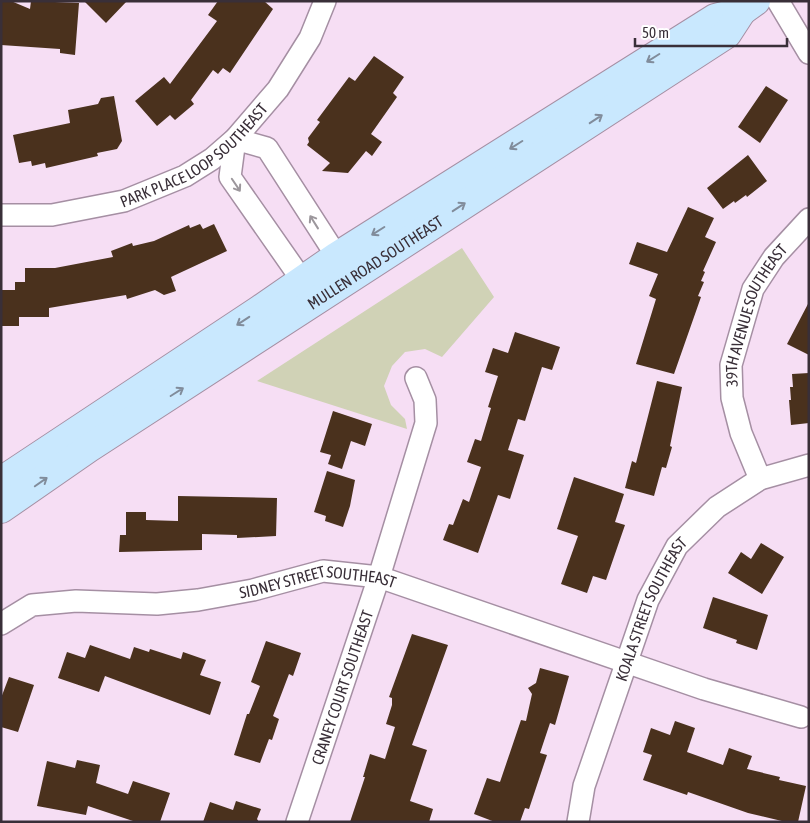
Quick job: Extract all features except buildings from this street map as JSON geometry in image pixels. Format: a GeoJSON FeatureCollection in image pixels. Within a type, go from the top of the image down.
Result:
{"type":"FeatureCollection","features":[{"type":"Feature","properties":{"kind":"street","name":"PARK PLACE LOOP SOUTHEAST"},"geometry":{"type":"LineString","coordinates":[[1,215],[52,215],[124,201],[185,176],[212,159],[235,139],[278,89],[310,38],[325,1]]}},
{"type":"Feature","properties":{"kind":"street"},"geometry":{"type":"LineString","coordinates":[[778,1],[809,53]]}},
{"type":"Feature","properties":{"kind":"street","name":"MULLEN ROAD SOUTHEAST"},"geometry":{"type":"LineString","coordinates":[[1,510],[343,267],[727,34],[749,6]]}},
{"type":"Feature","properties":{"kind":"street"},"geometry":{"type":"LineString","coordinates":[[309,291],[230,177],[235,139],[267,148],[343,267]]}},
{"type":"Feature","properties":{"kind":"street","name":"39TH AVENUE SOUTHEAST"},"geometry":{"type":"LineString","coordinates":[[760,479],[741,434],[732,398],[731,365],[753,289],[774,257],[809,219]]}},
{"type":"Feature","properties":{"kind":"street","name":"MULLEN ROAD SOUTHEAST"},"geometry":{"type":"LineString","coordinates":[[1,481],[309,291]]}},
{"type":"Feature","properties":{"kind":"street","name":"CRANEY COURT SOUTHEAST"},"geometry":{"type":"LineString","coordinates":[[297,822],[379,577],[426,423],[425,400],[416,378]]}},
{"type":"Feature","properties":{"kind":"street","name":"KOALA STREET SOUTHEAST"},"geometry":{"type":"LineString","coordinates":[[578,822],[584,786],[648,600],[676,546],[717,507],[760,479],[809,465]]}},
{"type":"Feature","properties":{"kind":"street","name":"SIDNEY STREET SOUTHEAST"},"geometry":{"type":"LineString","coordinates":[[1,624],[32,605],[76,601],[157,604],[198,600],[253,590],[323,571],[379,577],[704,689],[801,717]]}},
{"type":"Feature","properties":{"kind":"green space"},"geometry":{"type":"Polygon","coordinates":[[[462,248],[494,297],[442,357],[425,349],[405,352],[392,366],[384,386],[391,405],[405,419],[407,429],[257,381],[462,248]]]}}]}
